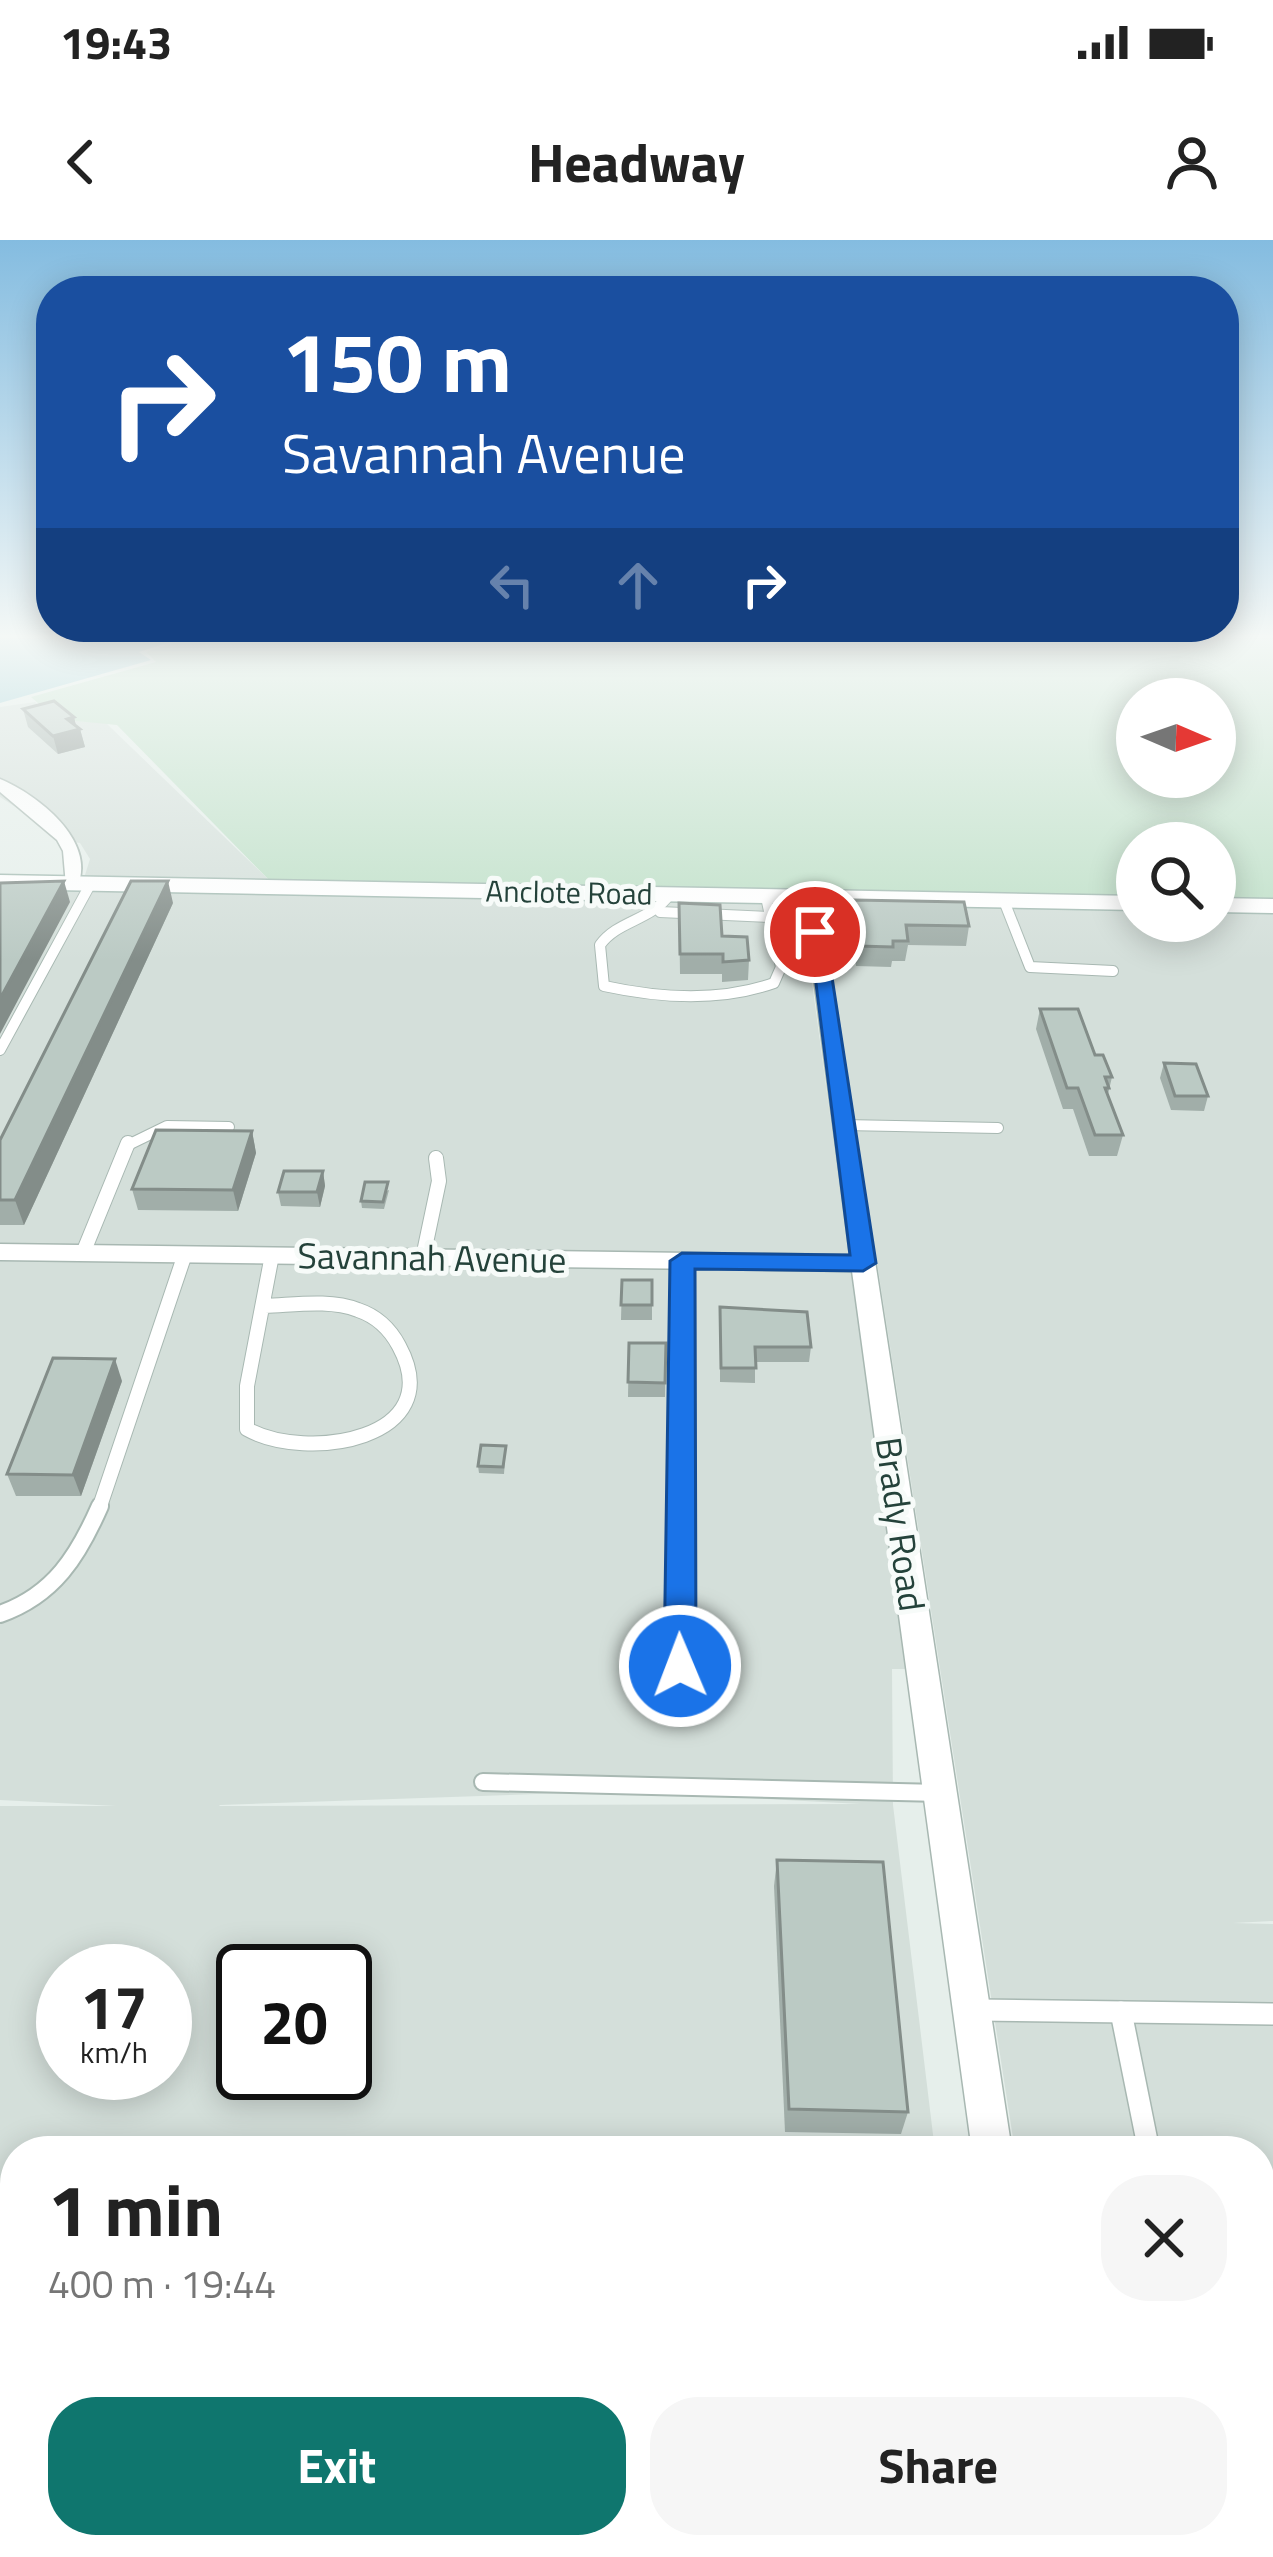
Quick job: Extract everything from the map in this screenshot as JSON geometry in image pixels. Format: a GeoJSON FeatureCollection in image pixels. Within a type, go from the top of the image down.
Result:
{"type":"FeatureCollection","features":[{"type":"Feature","properties":{"kind":"street"},"geometry":{"type":"LineString","coordinates":[[0,784],[73,847],[82,882]]}},
{"type":"Feature","properties":{"kind":"street","name":"Anclote Road"},"geometry":{"type":"LineString","coordinates":[[0,881],[82,882],[129,894],[768,906],[810,897],[1116,904]]}},
{"type":"Feature","properties":{"kind":"street","name":"Brady Road"},"geometry":{"type":"LineString","coordinates":[[810,897],[990,2136]]}},
{"type":"Feature","properties":{"kind":"street"},"geometry":{"type":"LineString","coordinates":[[1236,905],[1273,906]]}},
{"type":"Feature","properties":{"kind":"street","name":"Savannah Avenue"},"geometry":{"type":"LineString","coordinates":[[0,1252],[863,1263]]}},
{"type":"Feature","properties":{"kind":"lane"},"geometry":{"type":"LineString","coordinates":[[0,1050],[82,882]]}},
{"type":"Feature","properties":{"kind":"lane"},"geometry":{"type":"LineString","coordinates":[[1004,901],[1030,967],[1113,971]]}},
{"type":"Feature","properties":{"kind":"lane"},"geometry":{"type":"LineString","coordinates":[[665,903],[605,935],[597,946],[604,986],[657,995],[755,992],[774,983],[781,967],[768,906]]}},
{"type":"Feature","properties":{"kind":"lane"},"geometry":{"type":"LineString","coordinates":[[781,967],[820,966]]}},
{"type":"Feature","properties":{"kind":"lane"},"geometry":{"type":"LineString","coordinates":[[83,1253],[128,1142],[166,1126],[229,1127]]}},
{"type":"Feature","properties":{"kind":"lane"},"geometry":{"type":"LineString","coordinates":[[844,1126],[998,1128]]}},
{"type":"Feature","properties":{"kind":"lane"},"geometry":{"type":"LineString","coordinates":[[423,1257],[439,1181],[436,1158]]}},
{"type":"Feature","properties":{"kind":"lane"},"geometry":{"type":"LineString","coordinates":[[0,1614],[37,1599],[76,1557],[102,1502],[159,1318],[185,1254]]}},
{"type":"Feature","properties":{"kind":"lane"},"geometry":{"type":"LineString","coordinates":[[266,1306],[343,1306],[391,1330],[405,1360],[408,1385],[402,1408],[373,1432],[345,1442],[279,1443],[247,1429],[244,1409],[272,1256]]}},
{"type":"Feature","properties":{"kind":"lane"},"geometry":{"type":"LineString","coordinates":[[680,1666],[682,1261]]}},
{"type":"Feature","properties":{"kind":"lane"},"geometry":{"type":"LineString","coordinates":[[483,1782],[940,1793]]}},
{"type":"Feature","properties":{"kind":"lane"},"geometry":{"type":"LineString","coordinates":[[972,2010],[1273,2014]]}},
{"type":"Feature","properties":{"kind":"lane"},"geometry":{"type":"LineString","coordinates":[[1121,2012],[1146,2136]]}},
{"type":"Feature","properties":{"kind":"shaded area"},"geometry":{"type":"Polygon","coordinates":[[[0,744],[128,744],[271,882],[84,878],[90,859],[80,843],[68,841],[0,797],[0,744]]]}},
{"type":"Feature","properties":{"kind":"shaded area"},"geometry":{"type":"Polygon","coordinates":[[[0,886],[801,901],[849,1256],[0,1245],[0,886]]]}},
{"type":"Feature","properties":{"kind":"shaded area"},"geometry":{"type":"Polygon","coordinates":[[[821,902],[1116,908],[1116,942],[1236,942],[1236,909],[1273,910],[1273,1921],[1233,1923],[1273,1924],[1273,2136],[1013,2136],[821,902]]]}},
{"type":"Feature","properties":{"kind":"shaded area"},"geometry":{"type":"Polygon","coordinates":[[[0,1259],[852,1270],[906,1669],[892,1669],[893,1805],[933,2136],[0,2136],[0,1806],[116,1806],[0,1800],[0,1259]],[[621,1791],[219,1806],[861,1804],[621,1791]]]}},
{"type":"Feature","properties":{"kind":"green space"},"geometry":{"type":"Polygon","coordinates":[[[136,744],[1116,744],[1116,798],[1236,798],[1236,744],[1273,744],[1273,902],[1236,901],[1236,822],[1116,822],[1116,899],[271,882],[136,744]]]}},
{"type":"Feature","properties":{"kind":"building"},"geometry":{"type":"Polygon","coordinates":[[[64,881],[0,999],[0,883],[64,881]]]}},
{"type":"Feature","properties":{"kind":"building"},"geometry":{"type":"Polygon","coordinates":[[[131,881],[168,881],[15,1200],[0,1200],[0,1140],[131,881]]]}},
{"type":"Feature","properties":{"kind":"building"},"geometry":{"type":"Polygon","coordinates":[[[853,900],[964,902],[969,926],[906,925],[908,941],[893,941],[893,947],[858,946],[853,900]]]}},
{"type":"Feature","properties":{"kind":"building"},"geometry":{"type":"Polygon","coordinates":[[[679,903],[720,905],[722,936],[747,937],[749,960],[723,962],[723,954],[680,954],[679,903]]]}},
{"type":"Feature","properties":{"kind":"building"},"geometry":{"type":"Polygon","coordinates":[[[1040,1009],[1078,1009],[1095,1055],[1103,1055],[1112,1077],[1105,1077],[1109,1088],[1105,1088],[1123,1135],[1095,1135],[1078,1088],[1067,1088],[1040,1009]]]}},
{"type":"Feature","properties":{"kind":"building"},"geometry":{"type":"Polygon","coordinates":[[[1164,1063],[1196,1064],[1208,1096],[1175,1096],[1164,1063]]]}},
{"type":"Feature","properties":{"kind":"building"},"geometry":{"type":"Polygon","coordinates":[[[156,1130],[252,1131],[233,1190],[132,1189],[156,1130]]]}},
{"type":"Feature","properties":{"kind":"building"},"geometry":{"type":"Polygon","coordinates":[[[284,1171],[323,1171],[317,1192],[278,1192],[284,1171]]]}},
{"type":"Feature","properties":{"kind":"building"},"geometry":{"type":"Polygon","coordinates":[[[365,1182],[388,1182],[383,1202],[361,1201],[365,1182]]]}},
{"type":"Feature","properties":{"kind":"building"},"geometry":{"type":"Polygon","coordinates":[[[622,1280],[652,1280],[652,1305],[621,1305],[622,1280]]]}},
{"type":"Feature","properties":{"kind":"building"},"geometry":{"type":"Polygon","coordinates":[[[720,1307],[807,1312],[811,1347],[755,1347],[756,1368],[721,1368],[720,1307]]]}},
{"type":"Feature","properties":{"kind":"building"},"geometry":{"type":"Polygon","coordinates":[[[629,1343],[666,1343],[665,1383],[628,1382],[629,1343]]]}},
{"type":"Feature","properties":{"kind":"building"},"geometry":{"type":"Polygon","coordinates":[[[53,1358],[115,1359],[73,1475],[7,1474],[53,1358]]]}},
{"type":"Feature","properties":{"kind":"building"},"geometry":{"type":"Polygon","coordinates":[[[481,1445],[506,1446],[503,1467],[478,1466],[481,1445]]]}},
{"type":"Feature","properties":{"kind":"building"},"geometry":{"type":"Polygon","coordinates":[[[777,1860],[883,1862],[908,2112],[789,2109],[777,1860]]]}},
{"type":"Feature","properties":{"kind":"route"},"geometry":{"type":"LineString","coordinates":[[680,1666],[682,1261],[863,1263],[815,932]]}}]}
